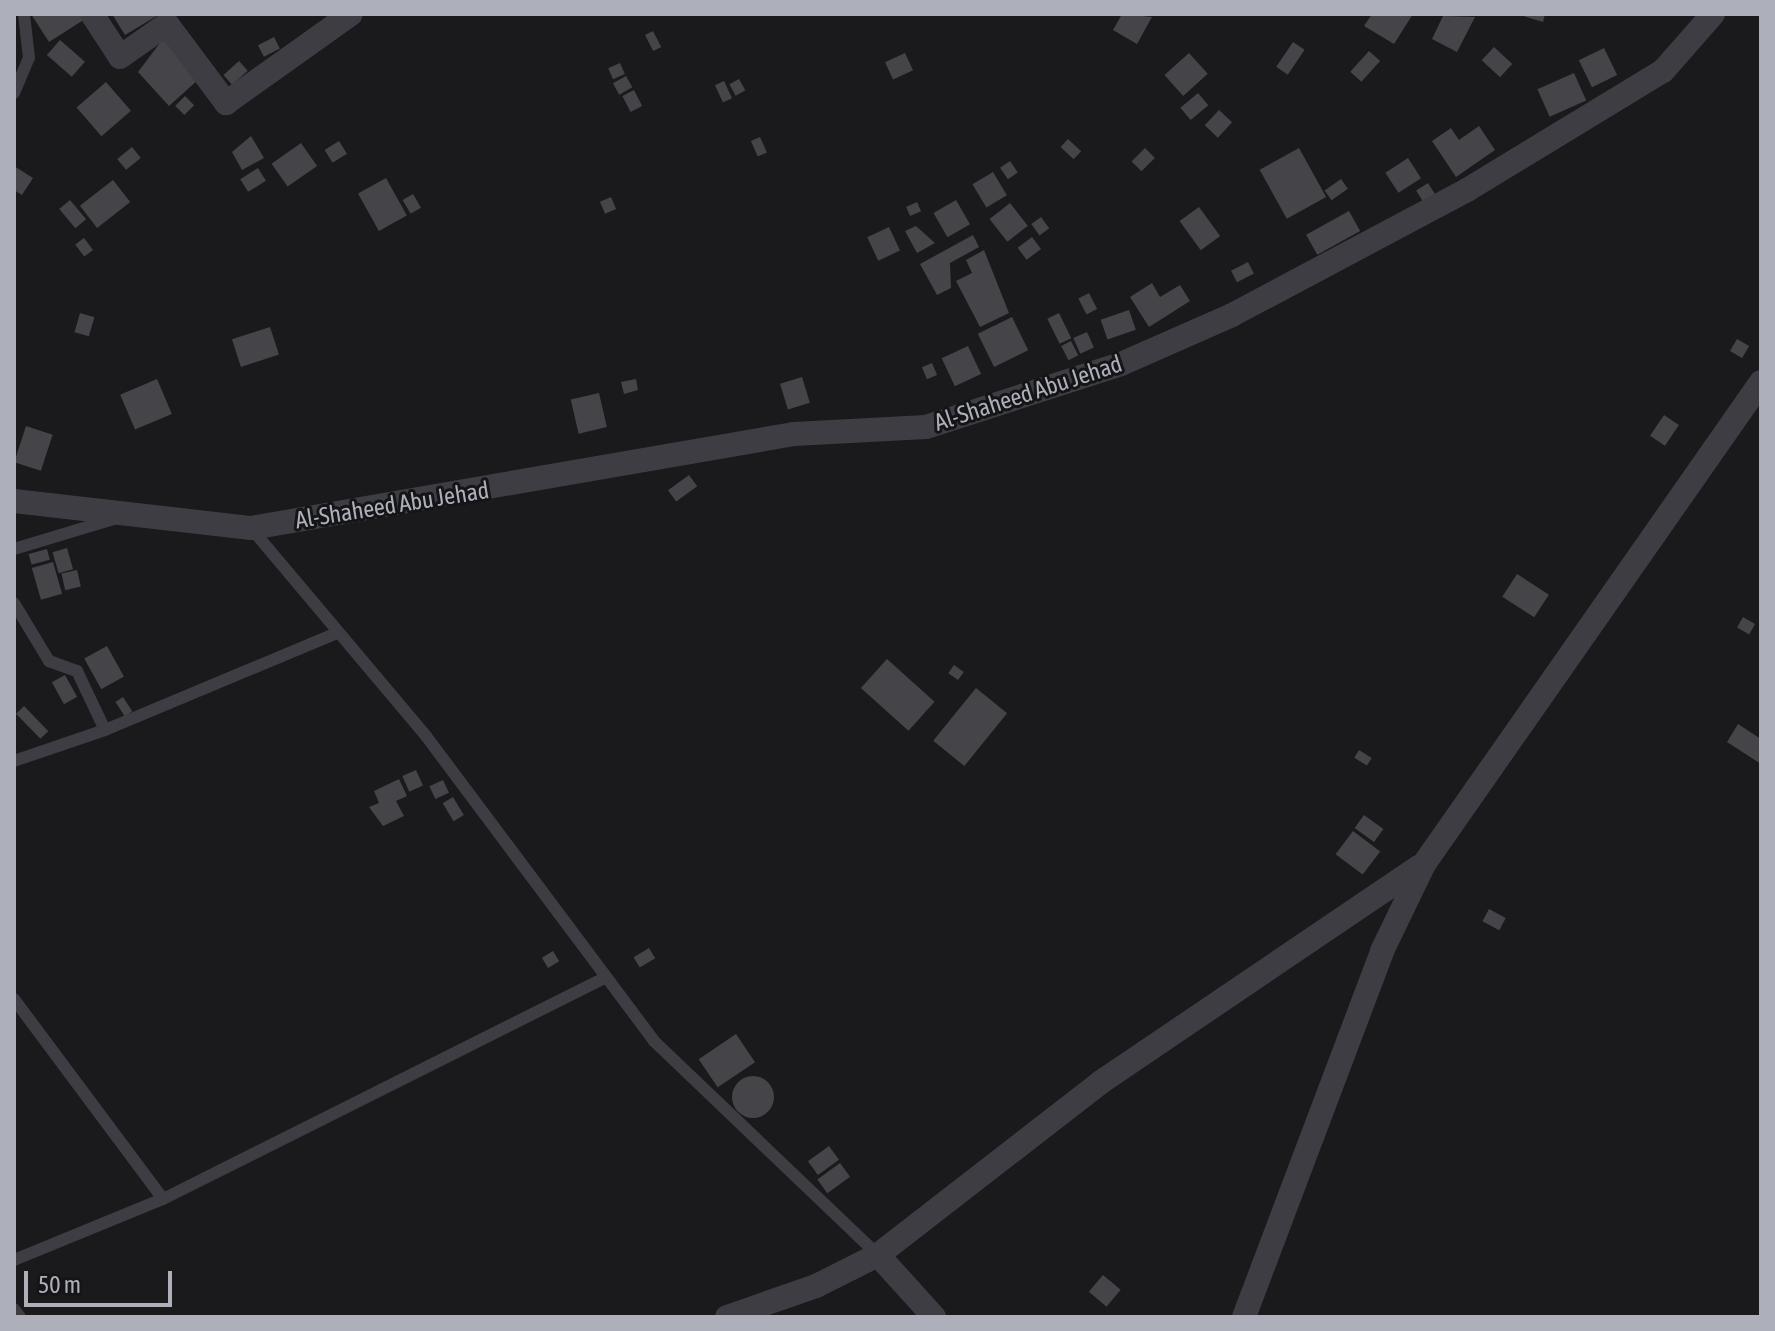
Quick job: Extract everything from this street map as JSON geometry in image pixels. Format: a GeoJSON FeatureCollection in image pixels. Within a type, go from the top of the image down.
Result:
{"type":"FeatureCollection","features":[{"type":"Feature","properties":{"kind":"street"},"geometry":{"type":"LineString","coordinates":[[92,14],[120,57],[167,24],[226,103],[351,14]]}},
{"type":"Feature","properties":{"kind":"street","name":"Al-Shaheed Abu Jehad"},"geometry":{"type":"LineString","coordinates":[[14,501],[119,518],[251,528],[794,434],[926,427],[1121,364],[1232,315],[1467,190],[1663,71],[1713,14]]}},
{"type":"Feature","properties":{"kind":"street"},"geometry":{"type":"LineString","coordinates":[[1244,1317],[1382,951],[1424,864],[1761,382]]}},
{"type":"Feature","properties":{"kind":"street"},"geometry":{"type":"LineString","coordinates":[[727,1317],[816,1286],[878,1255],[1101,1082],[1424,864]]}},
{"type":"Feature","properties":{"kind":"street"},"geometry":{"type":"LineString","coordinates":[[878,1255],[934,1317]]}},
{"type":"Feature","properties":{"kind":"lane"},"geometry":{"type":"LineString","coordinates":[[14,93],[29,58],[24,14]]}},
{"type":"Feature","properties":{"kind":"lane"},"geometry":{"type":"LineString","coordinates":[[14,549],[119,518]]}},
{"type":"Feature","properties":{"kind":"lane"},"geometry":{"type":"LineString","coordinates":[[251,528],[426,736],[605,978],[709,1099],[878,1255]]}},
{"type":"Feature","properties":{"kind":"lane"},"geometry":{"type":"LineString","coordinates":[[14,603],[49,661],[77,671],[105,730]]}},
{"type":"Feature","properties":{"kind":"lane"},"geometry":{"type":"LineString","coordinates":[[14,761],[105,730],[337,633]]}},
{"type":"Feature","properties":{"kind":"lane"},"geometry":{"type":"LineString","coordinates":[[14,1260],[163,1199],[605,978]]}},
{"type":"Feature","properties":{"kind":"lane"},"geometry":{"type":"LineString","coordinates":[[14,999],[163,1199]]}},
{"type":"Feature","properties":{"kind":"lane"},"geometry":{"type":"LineString","coordinates":[[14,1309],[20,1317]]}},
{"type":"Feature","properties":{"kind":"building"},"geometry":{"type":"Polygon","coordinates":[[[31,14],[82,14],[85,19],[49,42],[31,14]]]}},
{"type":"Feature","properties":{"kind":"building"},"geometry":{"type":"Polygon","coordinates":[[[112,14],[160,14],[125,35],[112,14]]]}},
{"type":"Feature","properties":{"kind":"building"},"geometry":{"type":"Polygon","coordinates":[[[1122,14],[1152,17],[1137,44],[1113,30],[1122,14]]]}},
{"type":"Feature","properties":{"kind":"building"},"geometry":{"type":"Polygon","coordinates":[[[1372,14],[1413,14],[1394,44],[1364,26],[1372,14]]]}},
{"type":"Feature","properties":{"kind":"building"},"geometry":{"type":"Polygon","coordinates":[[[1517,14],[1545,14],[1543,22],[1517,14]]]}},
{"type":"Feature","properties":{"kind":"building"},"geometry":{"type":"Polygon","coordinates":[[[1443,16],[1475,17],[1457,52],[1432,39],[1443,16]]]}},
{"type":"Feature","properties":{"kind":"building"},"geometry":{"type":"Polygon","coordinates":[[[653,31],[661,47],[653,51],[645,35],[653,31]]]}},
{"type":"Feature","properties":{"kind":"building"},"geometry":{"type":"Polygon","coordinates":[[[274,37],[280,49],[264,57],[258,45],[274,37]]]}},
{"type":"Feature","properties":{"kind":"building"},"geometry":{"type":"Polygon","coordinates":[[[163,39],[199,79],[169,106],[138,72],[163,39]]]}},
{"type":"Feature","properties":{"kind":"building"},"geometry":{"type":"Polygon","coordinates":[[[60,40],[85,62],[72,77],[47,55],[60,40]]]}},
{"type":"Feature","properties":{"kind":"building"},"geometry":{"type":"Polygon","coordinates":[[[1293,42],[1305,50],[1288,75],[1276,67],[1293,42]]]}},
{"type":"Feature","properties":{"kind":"building"},"geometry":{"type":"Polygon","coordinates":[[[1494,47],[1512,64],[1500,77],[1482,60],[1494,47]]]}},
{"type":"Feature","properties":{"kind":"building"},"geometry":{"type":"Polygon","coordinates":[[[1604,48],[1617,75],[1592,87],[1579,60],[1604,48]]]}},
{"type":"Feature","properties":{"kind":"building"},"geometry":{"type":"Polygon","coordinates":[[[1369,51],[1380,61],[1361,82],[1350,72],[1369,51]]]}},
{"type":"Feature","properties":{"kind":"building"},"geometry":{"type":"Polygon","coordinates":[[[905,53],[913,70],[893,80],[885,62],[905,53]]]}},
{"type":"Feature","properties":{"kind":"building"},"geometry":{"type":"Polygon","coordinates":[[[1189,53],[1208,74],[1183,96],[1164,75],[1189,53]]]}},
{"type":"Feature","properties":{"kind":"building"},"geometry":{"type":"Polygon","coordinates":[[[239,61],[248,71],[232,85],[223,75],[239,61]]]}},
{"type":"Feature","properties":{"kind":"building"},"geometry":{"type":"Polygon","coordinates":[[[620,63],[625,74],[613,79],[608,68],[620,63]]]}},
{"type":"Feature","properties":{"kind":"building"},"geometry":{"type":"Polygon","coordinates":[[[1574,73],[1586,100],[1550,117],[1537,89],[1574,73]]]}},
{"type":"Feature","properties":{"kind":"building"},"geometry":{"type":"Polygon","coordinates":[[[626,76],[632,87],[619,95],[613,83],[626,76]]]}},
{"type":"Feature","properties":{"kind":"building"},"geometry":{"type":"Polygon","coordinates":[[[739,79],[745,90],[736,96],[729,84],[739,79]]]}},
{"type":"Feature","properties":{"kind":"building"},"geometry":{"type":"Polygon","coordinates":[[[724,81],[732,98],[723,102],[715,85],[724,81]]]}},
{"type":"Feature","properties":{"kind":"building"},"geometry":{"type":"Polygon","coordinates":[[[106,82],[131,111],[101,136],[77,108],[106,82]]]}},
{"type":"Feature","properties":{"kind":"building"},"geometry":{"type":"Polygon","coordinates":[[[634,90],[642,106],[631,112],[622,96],[634,90]]]}},
{"type":"Feature","properties":{"kind":"building"},"geometry":{"type":"Polygon","coordinates":[[[1198,93],[1208,105],[1191,120],[1180,108],[1198,93]]]}},
{"type":"Feature","properties":{"kind":"building"},"geometry":{"type":"Polygon","coordinates":[[[185,96],[194,105],[184,115],[175,106],[185,96]]]}},
{"type":"Feature","properties":{"kind":"building"},"geometry":{"type":"Polygon","coordinates":[[[1219,110],[1232,122],[1218,138],[1205,125],[1219,110]]]}},
{"type":"Feature","properties":{"kind":"building"},"geometry":{"type":"Polygon","coordinates":[[[1479,126],[1495,150],[1456,177],[1432,141],[1451,128],[1459,140],[1479,126]]]}},
{"type":"Feature","properties":{"kind":"building"},"geometry":{"type":"Polygon","coordinates":[[[251,136],[264,158],[242,170],[232,152],[251,136]]]}},
{"type":"Feature","properties":{"kind":"building"},"geometry":{"type":"Polygon","coordinates":[[[760,137],[767,153],[758,157],[751,141],[760,137]]]}},
{"type":"Feature","properties":{"kind":"building"},"geometry":{"type":"Polygon","coordinates":[[[1068,139],[1081,151],[1074,159],[1060,147],[1068,139]]]}},
{"type":"Feature","properties":{"kind":"building"},"geometry":{"type":"Polygon","coordinates":[[[339,141],[347,154],[333,163],[325,150],[339,141]]]}},
{"type":"Feature","properties":{"kind":"building"},"geometry":{"type":"Polygon","coordinates":[[[301,143],[317,166],[288,187],[272,164],[301,143]]]}},
{"type":"Feature","properties":{"kind":"building"},"geometry":{"type":"Polygon","coordinates":[[[132,147],[141,158],[126,170],[117,159],[132,147]]]}},
{"type":"Feature","properties":{"kind":"building"},"geometry":{"type":"Polygon","coordinates":[[[1145,148],[1155,158],[1141,171],[1132,161],[1145,148]]]}},
{"type":"Feature","properties":{"kind":"building"},"geometry":{"type":"Polygon","coordinates":[[[1299,148],[1326,197],[1287,219],[1260,170],[1299,148]]]}},
{"type":"Feature","properties":{"kind":"building"},"geometry":{"type":"Polygon","coordinates":[[[1408,158],[1421,178],[1398,193],[1385,173],[1408,158]]]}},
{"type":"Feature","properties":{"kind":"building"},"geometry":{"type":"Polygon","coordinates":[[[1010,161],[1018,173],[1008,179],[1000,168],[1010,161]]]}},
{"type":"Feature","properties":{"kind":"building"},"geometry":{"type":"Polygon","coordinates":[[[14,166],[33,178],[22,195],[14,190],[14,166]]]}},
{"type":"Feature","properties":{"kind":"building"},"geometry":{"type":"Polygon","coordinates":[[[258,168],[266,181],[248,192],[240,179],[258,168]]]}},
{"type":"Feature","properties":{"kind":"building"},"geometry":{"type":"Polygon","coordinates":[[[993,172],[1007,195],[986,208],[972,184],[993,172]]]}},
{"type":"Feature","properties":{"kind":"building"},"geometry":{"type":"Polygon","coordinates":[[[386,178],[407,216],[379,231],[358,194],[386,178]]]}},
{"type":"Feature","properties":{"kind":"building"},"geometry":{"type":"Polygon","coordinates":[[[1341,179],[1348,189],[1331,200],[1325,190],[1341,179]]]}},
{"type":"Feature","properties":{"kind":"building"},"geometry":{"type":"Polygon","coordinates":[[[113,180],[130,202],[97,228],[80,206],[113,180]]]}},
{"type":"Feature","properties":{"kind":"building"},"geometry":{"type":"Polygon","coordinates":[[[1428,183],[1435,194],[1423,201],[1416,190],[1428,183]]]}},
{"type":"Feature","properties":{"kind":"building"},"geometry":{"type":"Polygon","coordinates":[[[413,194],[421,208],[411,214],[403,200],[413,194]]]}},
{"type":"Feature","properties":{"kind":"building"},"geometry":{"type":"Polygon","coordinates":[[[611,197],[616,209],[605,214],[600,202],[611,197]]]}},
{"type":"Feature","properties":{"kind":"building"},"geometry":{"type":"Polygon","coordinates":[[[70,200],[86,219],[75,228],[59,209],[70,200]]]}},
{"type":"Feature","properties":{"kind":"building"},"geometry":{"type":"Polygon","coordinates":[[[956,200],[970,224],[947,237],[933,213],[956,200]]]}},
{"type":"Feature","properties":{"kind":"building"},"geometry":{"type":"Polygon","coordinates":[[[917,202],[921,211],[910,216],[906,207],[917,202]]]}},
{"type":"Feature","properties":{"kind":"building"},"geometry":{"type":"Polygon","coordinates":[[[1010,203],[1028,226],[1007,242],[990,219],[1010,203]]]}},
{"type":"Feature","properties":{"kind":"building"},"geometry":{"type":"Polygon","coordinates":[[[1199,207],[1220,236],[1201,250],[1180,221],[1199,207]]]}},
{"type":"Feature","properties":{"kind":"building"},"geometry":{"type":"Polygon","coordinates":[[[1349,211],[1360,231],[1317,255],[1306,235],[1349,211]]]}},
{"type":"Feature","properties":{"kind":"building"},"geometry":{"type":"Polygon","coordinates":[[[1041,217],[1049,228],[1040,235],[1031,224],[1041,217]]]}},
{"type":"Feature","properties":{"kind":"building"},"geometry":{"type":"Polygon","coordinates":[[[916,226],[935,243],[917,253],[905,231],[916,226]]]}},
{"type":"Feature","properties":{"kind":"building"},"geometry":{"type":"Polygon","coordinates":[[[889,227],[900,251],[878,261],[867,237],[889,227]]]}},
{"type":"Feature","properties":{"kind":"building"},"geometry":{"type":"Polygon","coordinates":[[[973,235],[979,247],[950,263],[951,288],[937,295],[920,264],[973,235]]]}},
{"type":"Feature","properties":{"kind":"building"},"geometry":{"type":"Polygon","coordinates":[[[1032,237],[1041,249],[1027,260],[1018,248],[1032,237]]]}},
{"type":"Feature","properties":{"kind":"building"},"geometry":{"type":"Polygon","coordinates":[[[84,238],[93,250],[84,257],[75,245],[84,238]]]}},
{"type":"Feature","properties":{"kind":"building"},"geometry":{"type":"Polygon","coordinates":[[[984,250],[1009,313],[980,327],[956,281],[972,273],[966,260],[984,250]]]}},
{"type":"Feature","properties":{"kind":"building"},"geometry":{"type":"Polygon","coordinates":[[[1248,262],[1254,274],[1237,282],[1231,271],[1248,262]]]}},
{"type":"Feature","properties":{"kind":"building"},"geometry":{"type":"Polygon","coordinates":[[[1152,283],[1160,297],[1180,285],[1190,301],[1149,327],[1130,297],[1152,283]]]}},
{"type":"Feature","properties":{"kind":"building"},"geometry":{"type":"Polygon","coordinates":[[[1089,293],[1097,309],[1086,314],[1078,298],[1089,293]]]}},
{"type":"Feature","properties":{"kind":"building"},"geometry":{"type":"Polygon","coordinates":[[[1129,310],[1136,330],[1107,340],[1101,320],[1129,310]]]}},
{"type":"Feature","properties":{"kind":"building"},"geometry":{"type":"Polygon","coordinates":[[[80,313],[94,317],[89,336],[74,332],[80,313]]]}},
{"type":"Feature","properties":{"kind":"building"},"geometry":{"type":"Polygon","coordinates":[[[1059,313],[1071,338],[1060,344],[1047,319],[1059,313]]]}},
{"type":"Feature","properties":{"kind":"building"},"geometry":{"type":"Polygon","coordinates":[[[1012,317],[1028,350],[994,367],[978,334],[1012,317]]]}},
{"type":"Feature","properties":{"kind":"building"},"geometry":{"type":"Polygon","coordinates":[[[270,327],[279,355],[241,367],[232,339],[270,327]]]}},
{"type":"Feature","properties":{"kind":"building"},"geometry":{"type":"Polygon","coordinates":[[[1087,332],[1094,348],[1080,354],[1073,338],[1087,332]]]}},
{"type":"Feature","properties":{"kind":"building"},"geometry":{"type":"Polygon","coordinates":[[[1737,339],[1749,346],[1742,358],[1730,351],[1737,339]]]}},
{"type":"Feature","properties":{"kind":"building"},"geometry":{"type":"Polygon","coordinates":[[[1071,341],[1078,355],[1068,360],[1061,346],[1071,341]]]}},
{"type":"Feature","properties":{"kind":"building"},"geometry":{"type":"Polygon","coordinates":[[[968,346],[981,374],[955,386],[942,358],[968,346]]]}},
{"type":"Feature","properties":{"kind":"building"},"geometry":{"type":"Polygon","coordinates":[[[932,363],[937,375],[927,379],[922,367],[932,363]]]}},
{"type":"Feature","properties":{"kind":"building"},"geometry":{"type":"Polygon","coordinates":[[[802,377],[810,403],[788,410],[780,384],[802,377]]]}},
{"type":"Feature","properties":{"kind":"building"},"geometry":{"type":"Polygon","coordinates":[[[157,379],[172,414],[135,430],[120,395],[157,379]]]}},
{"type":"Feature","properties":{"kind":"building"},"geometry":{"type":"Polygon","coordinates":[[[636,379],[638,390],[624,394],[621,382],[636,379]]]}},
{"type":"Feature","properties":{"kind":"building"},"geometry":{"type":"Polygon","coordinates":[[[599,393],[607,427],[579,434],[571,400],[599,393]]]}},
{"type":"Feature","properties":{"kind":"building"},"geometry":{"type":"Polygon","coordinates":[[[1664,415],[1679,425],[1665,446],[1650,436],[1664,415]]]}},
{"type":"Feature","properties":{"kind":"building"},"geometry":{"type":"Polygon","coordinates":[[[26,426],[53,435],[41,471],[14,462],[26,426]]]}},
{"type":"Feature","properties":{"kind":"building"},"geometry":{"type":"Polygon","coordinates":[[[689,475],[697,486],[676,502],[668,490],[689,475]]]}},
{"type":"Feature","properties":{"kind":"building"},"geometry":{"type":"Polygon","coordinates":[[[67,548],[73,569],[59,573],[53,552],[67,548]]]}},
{"type":"Feature","properties":{"kind":"building"},"geometry":{"type":"Polygon","coordinates":[[[47,549],[50,560],[31,565],[29,554],[47,549]]]}},
{"type":"Feature","properties":{"kind":"building"},"geometry":{"type":"Polygon","coordinates":[[[53,562],[62,594],[41,600],[32,568],[53,562]]]}},
{"type":"Feature","properties":{"kind":"building"},"geometry":{"type":"Polygon","coordinates":[[[77,570],[81,587],[65,590],[61,574],[77,570]]]}},
{"type":"Feature","properties":{"kind":"building"},"geometry":{"type":"Polygon","coordinates":[[[1517,574],[1549,595],[1534,617],[1502,597],[1517,574]]]}},
{"type":"Feature","properties":{"kind":"building"},"geometry":{"type":"Polygon","coordinates":[[[1743,617],[1755,624],[1749,634],[1737,627],[1743,617]]]}},
{"type":"Feature","properties":{"kind":"building"},"geometry":{"type":"Polygon","coordinates":[[[107,646],[124,677],[101,689],[84,659],[107,646]]]}},
{"type":"Feature","properties":{"kind":"building"},"geometry":{"type":"Polygon","coordinates":[[[887,659],[935,702],[908,731],[861,688],[887,659]]]}},
{"type":"Feature","properties":{"kind":"building"},"geometry":{"type":"Polygon","coordinates":[[[954,665],[964,672],[958,680],[948,673],[954,665]]]}},
{"type":"Feature","properties":{"kind":"building"},"geometry":{"type":"Polygon","coordinates":[[[65,675],[77,697],[64,704],[52,682],[65,675]]]}},
{"type":"Feature","properties":{"kind":"building"},"geometry":{"type":"Polygon","coordinates":[[[976,688],[1007,713],[964,766],[933,741],[976,688]]]}},
{"type":"Feature","properties":{"kind":"building"},"geometry":{"type":"Polygon","coordinates":[[[123,697],[132,711],[125,716],[115,702],[123,697]]]}},
{"type":"Feature","properties":{"kind":"building"},"geometry":{"type":"Polygon","coordinates":[[[24,706],[48,731],[40,739],[16,714],[24,706]]]}},
{"type":"Feature","properties":{"kind":"building"},"geometry":{"type":"Polygon","coordinates":[[[1738,724],[1761,739],[1761,764],[1727,742],[1738,724]]]}},
{"type":"Feature","properties":{"kind":"building"},"geometry":{"type":"Polygon","coordinates":[[[1359,750],[1372,758],[1367,766],[1354,758],[1359,750]]]}},
{"type":"Feature","properties":{"kind":"building"},"geometry":{"type":"Polygon","coordinates":[[[416,770],[423,786],[409,792],[402,776],[416,770]]]}},
{"type":"Feature","properties":{"kind":"building"},"geometry":{"type":"Polygon","coordinates":[[[399,779],[407,796],[396,801],[404,816],[383,826],[369,807],[379,803],[374,791],[399,779]]]}},
{"type":"Feature","properties":{"kind":"building"},"geometry":{"type":"Polygon","coordinates":[[[443,780],[449,793],[435,799],[429,786],[443,780]]]}},
{"type":"Feature","properties":{"kind":"building"},"geometry":{"type":"Polygon","coordinates":[[[453,797],[464,815],[454,821],[443,803],[453,797]]]}},
{"type":"Feature","properties":{"kind":"building"},"geometry":{"type":"Polygon","coordinates":[[[1364,815],[1383,829],[1374,842],[1355,828],[1364,815]]]}},
{"type":"Feature","properties":{"kind":"building"},"geometry":{"type":"Polygon","coordinates":[[[1353,831],[1380,851],[1363,875],[1336,854],[1353,831]]]}},
{"type":"Feature","properties":{"kind":"building"},"geometry":{"type":"Polygon","coordinates":[[[1489,909],[1506,918],[1499,930],[1482,921],[1489,909]]]}},
{"type":"Feature","properties":{"kind":"building"},"geometry":{"type":"Polygon","coordinates":[[[649,948],[655,958],[640,968],[634,957],[649,948]]]}},
{"type":"Feature","properties":{"kind":"building"},"geometry":{"type":"Polygon","coordinates":[[[553,951],[559,961],[548,968],[542,958],[553,951]]]}},
{"type":"Feature","properties":{"kind":"building"},"geometry":{"type":"Polygon","coordinates":[[[736,1034],[755,1062],[718,1087],[699,1059],[736,1034]]]}},
{"type":"Feature","properties":{"kind":"building"},"geometry":{"type":"Polygon","coordinates":[[[753,1076],[768,1082],[774,1097],[768,1112],[753,1118],[738,1112],[732,1097],[738,1082],[753,1076]]]}},
{"type":"Feature","properties":{"kind":"building"},"geometry":{"type":"Polygon","coordinates":[[[829,1146],[839,1160],[818,1175],[808,1161],[829,1146]]]}},
{"type":"Feature","properties":{"kind":"building"},"geometry":{"type":"Polygon","coordinates":[[[840,1163],[850,1177],[827,1193],[817,1179],[840,1163]]]}},
{"type":"Feature","properties":{"kind":"building"},"geometry":{"type":"Polygon","coordinates":[[[1103,1275],[1121,1290],[1106,1307],[1089,1292],[1103,1275]]]}}]}
